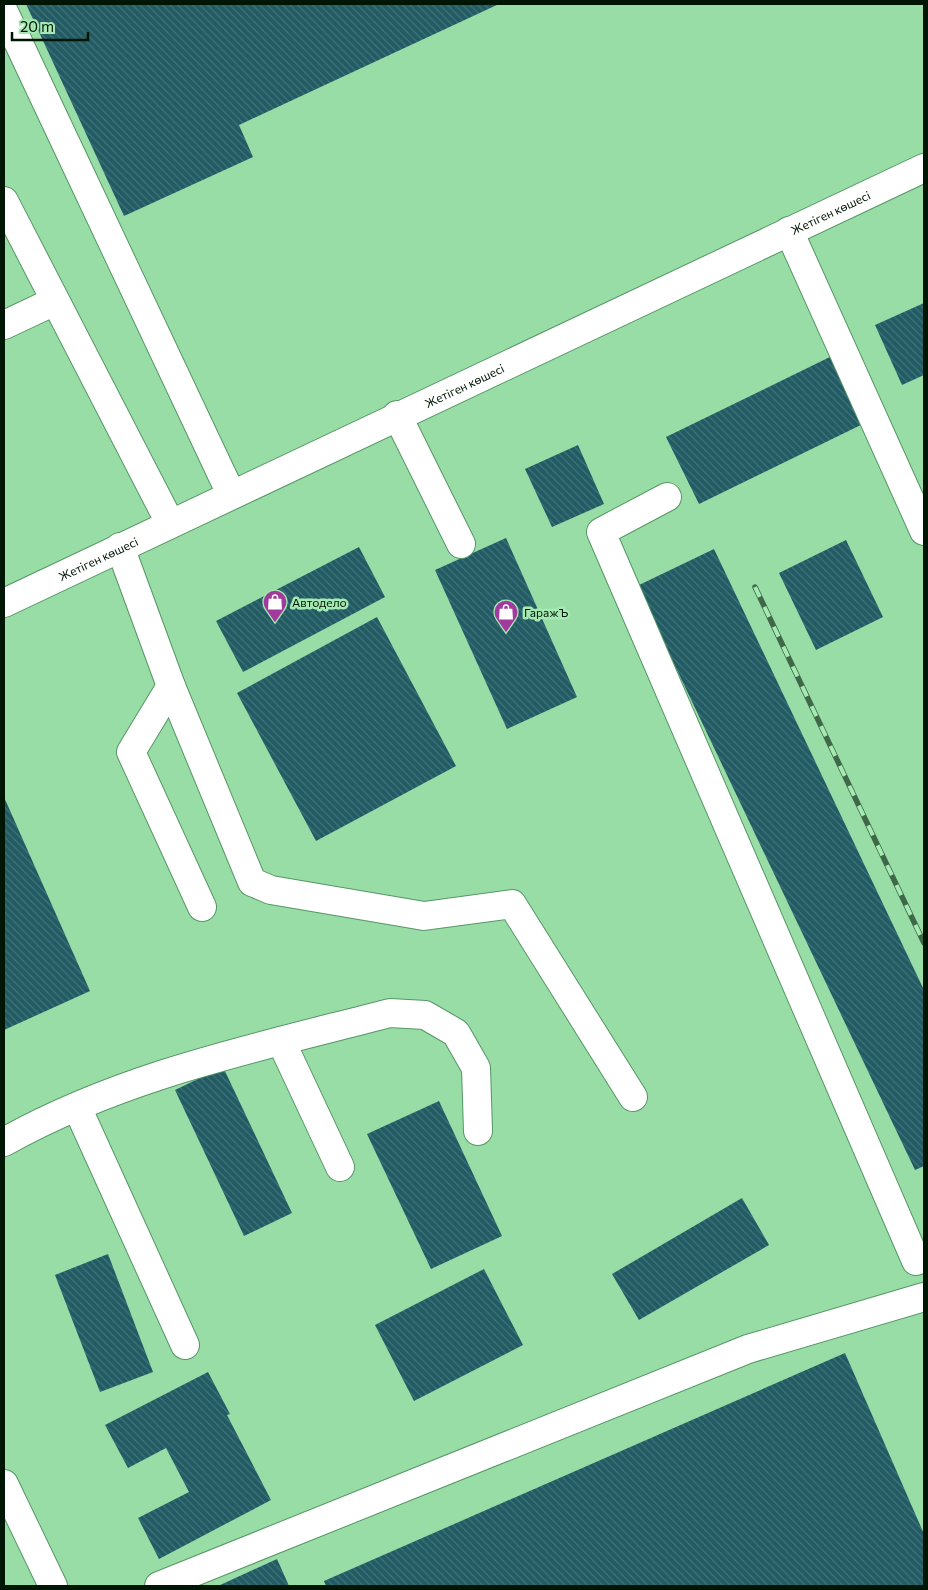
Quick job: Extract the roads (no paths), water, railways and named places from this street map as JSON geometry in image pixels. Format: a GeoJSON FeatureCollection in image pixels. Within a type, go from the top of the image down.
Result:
{"type":"FeatureCollection","features":[{"type":"Feature","properties":{"kind":"street"},"geometry":{"type":"LineString","coordinates":[[4,12],[231,494]]}},
{"type":"Feature","properties":{"kind":"street","name":"Жетіген көшесі"},"geometry":{"type":"LineString","coordinates":[[4,603],[397,415],[924,168]]}},
{"type":"Feature","properties":{"kind":"street"},"geometry":{"type":"LineString","coordinates":[[4,201],[170,523]]}},
{"type":"Feature","properties":{"kind":"street"},"geometry":{"type":"LineString","coordinates":[[789,231],[924,531]]}},
{"type":"Feature","properties":{"kind":"street"},"geometry":{"type":"LineString","coordinates":[[4,325],[55,301]]}},
{"type":"Feature","properties":{"kind":"street"},"geometry":{"type":"LineString","coordinates":[[397,415],[461,544]]}},
{"type":"Feature","properties":{"kind":"street"},"geometry":{"type":"LineString","coordinates":[[667,497],[601,532],[916,1261],[924,1258]]}},
{"type":"Feature","properties":{"kind":"street"},"geometry":{"type":"LineString","coordinates":[[120,547],[171,686],[252,882],[271,890],[424,916],[512,904],[633,1097]]}},
{"type":"Feature","properties":{"kind":"street"},"geometry":{"type":"LineString","coordinates":[[171,686],[131,752],[202,907]]}},
{"type":"Feature","properties":{"kind":"street"},"geometry":{"type":"LineString","coordinates":[[4,1142],[32,1126],[77,1107],[188,1065],[390,1013],[425,1014],[456,1033],[476,1068],[478,1131]]}},
{"type":"Feature","properties":{"kind":"street"},"geometry":{"type":"LineString","coordinates":[[281,1041],[340,1167]]}},
{"type":"Feature","properties":{"kind":"street"},"geometry":{"type":"LineString","coordinates":[[77,1107],[185,1345]]}},
{"type":"Feature","properties":{"kind":"street"},"geometry":{"type":"LineString","coordinates":[[159,1586],[748,1349],[924,1297]]}},
{"type":"Feature","properties":{"kind":"street"},"geometry":{"type":"LineString","coordinates":[[4,1484],[53,1586]]}},
{"type":"Feature","properties":{"kind":"railway"},"geometry":{"type":"LineString","coordinates":[[755,587],[924,943]]}},
{"type":"Feature","properties":{"kind":"place","name":"Автодело"},"geometry":{"type":"Point","coordinates":[275,623]}},
{"type":"Feature","properties":{"kind":"place","name":"ГаражЪ"},"geometry":{"type":"Point","coordinates":[506,633]}}]}
